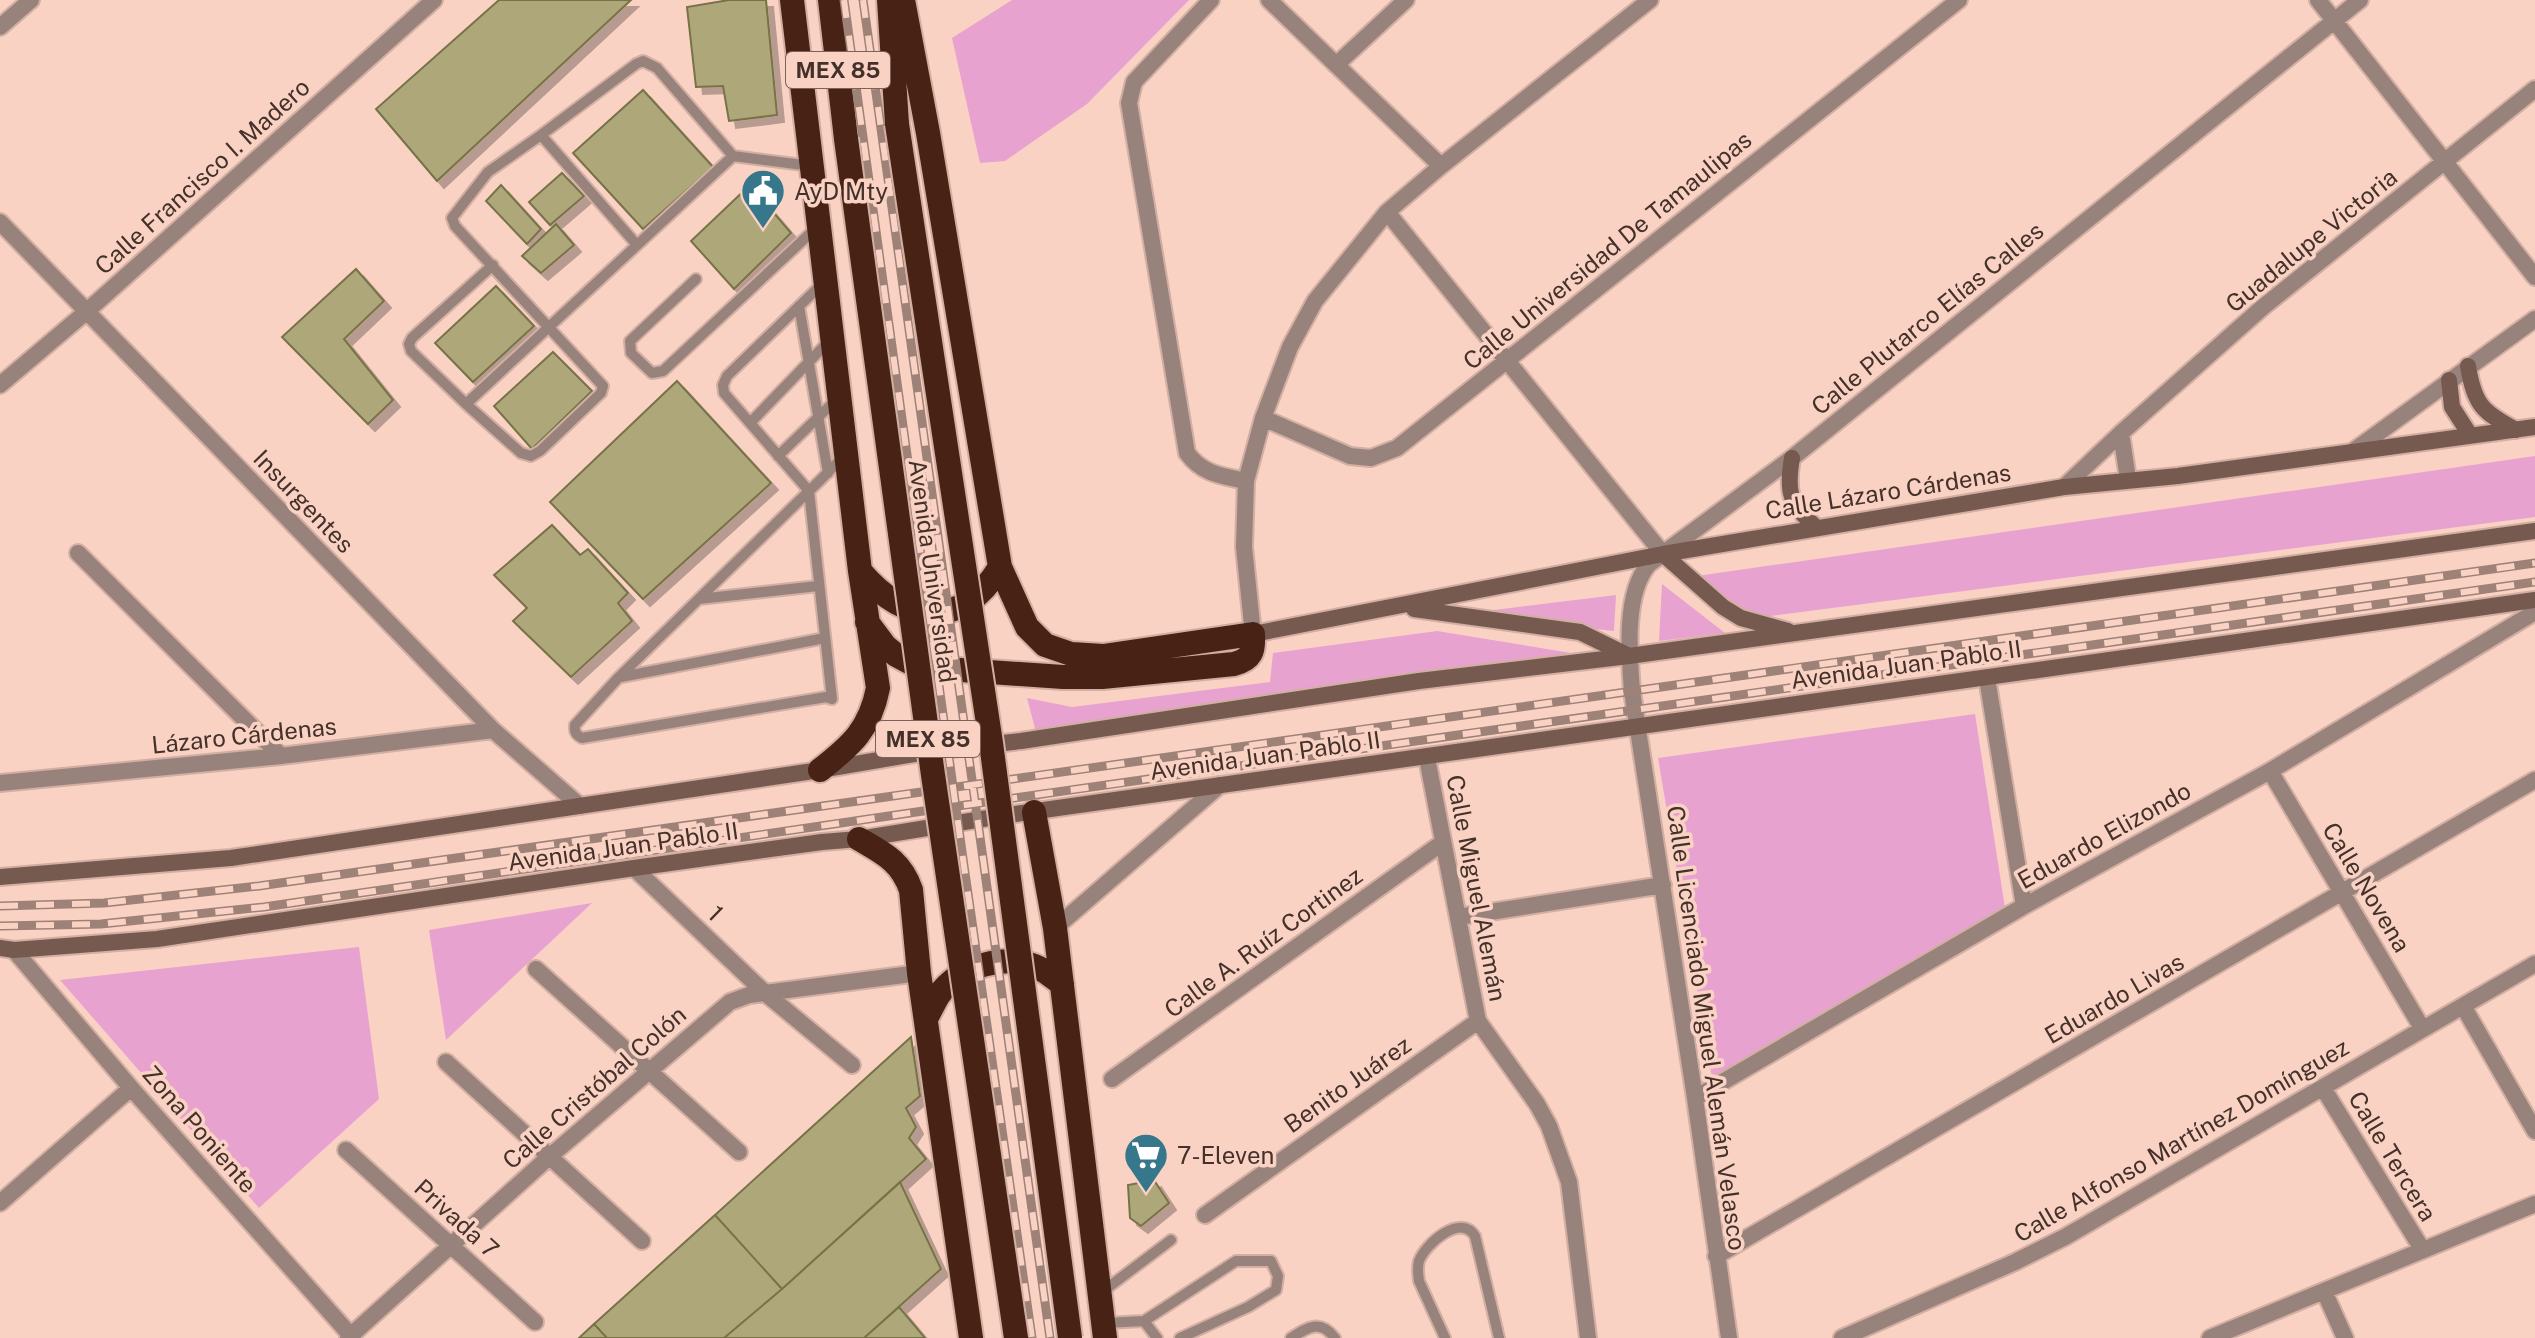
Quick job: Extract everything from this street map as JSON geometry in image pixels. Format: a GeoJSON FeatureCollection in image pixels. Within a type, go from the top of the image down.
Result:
{"type":"FeatureCollection","features":[{"type":"Feature","properties":{"kind":"highway"},"geometry":{"type":"LineString","coordinates":[[792,0],[860,571],[878,688],[867,724],[856,739],[820,770]]}},
{"type":"Feature","properties":{"kind":"highway","name":"Avenida Universidad"},"geometry":{"type":"LineString","coordinates":[[830,0],[846,139],[933,775],[1016,1338]]}},
{"type":"Feature","properties":{"kind":"highway","name":"Avenida Universidad"},"geometry":{"type":"LineString","coordinates":[[889,0],[897,124],[991,743],[1070,1338]]}},
{"type":"Feature","properties":{"kind":"highway"},"geometry":{"type":"LineString","coordinates":[[867,622],[896,655],[921,666],[1063,677],[1102,677],[1234,664],[1251,655],[1254,649],[1253,634],[1103,656],[1071,654],[1045,645],[1027,627],[1000,567],[903,0]]}},
{"type":"Feature","properties":{"kind":"highway"},"geometry":{"type":"LineString","coordinates":[[860,571],[876,590],[901,606],[926,614],[959,608],[979,596],[1000,567]]}},
{"type":"Feature","properties":{"kind":"highway"},"geometry":{"type":"LineString","coordinates":[[1034,812],[1055,928],[1104,1330]]}},
{"type":"Feature","properties":{"kind":"highway"},"geometry":{"type":"LineString","coordinates":[[859,839],[892,858],[907,878],[911,890],[919,973],[971,1338]]}},
{"type":"Feature","properties":{"kind":"highway"},"geometry":{"type":"LineString","coordinates":[[926,1019],[939,994],[960,975],[985,964],[1013,962],[1039,968],[1062,984]]}},
{"type":"Feature","properties":{"kind":"street"},"geometry":{"type":"LineString","coordinates":[[0,27],[31,0]]}},
{"type":"Feature","properties":{"kind":"street","name":"Calle Francisco I. Madero"},"geometry":{"type":"LineString","coordinates":[[0,385],[86,312],[434,0]]}},
{"type":"Feature","properties":{"kind":"street"},"geometry":{"type":"LineString","coordinates":[[1211,0],[1134,82],[1129,103],[1187,453],[1200,468],[1211,474],[1246,481]]}},
{"type":"Feature","properties":{"kind":"street"},"geometry":{"type":"LineString","coordinates":[[1269,0],[1441,166]]}},
{"type":"Feature","properties":{"kind":"street"},"geometry":{"type":"LineString","coordinates":[[1336,65],[1406,0]]}},
{"type":"Feature","properties":{"kind":"street"},"geometry":{"type":"LineString","coordinates":[[1253,634],[1244,547],[1246,481],[1263,418],[1290,347],[1315,301],[1387,212],[1650,0]]}},
{"type":"Feature","properties":{"kind":"street","name":"Calle Universidad De Tamaulipas"},"geometry":{"type":"LineString","coordinates":[[1263,418],[1350,456],[1371,458],[1397,448],[1959,0]]}},
{"type":"Feature","properties":{"kind":"street"},"geometry":{"type":"LineString","coordinates":[[2318,0],[2535,277]]}},
{"type":"Feature","properties":{"kind":"street","name":"Calle Plutarco Elías Calles"},"geometry":{"type":"LineString","coordinates":[[1637,726],[1629,656],[1633,600],[1637,581],[1649,564],[1792,458],[2360,0]]}},
{"type":"Feature","properties":{"kind":"street","name":"Guadalupe Victoria"},"geometry":{"type":"LineString","coordinates":[[2064,487],[2263,307],[2535,89]]}},
{"type":"Feature","properties":{"kind":"street"},"geometry":{"type":"LineString","coordinates":[[1387,212],[1663,554],[1723,607],[1741,618],[1795,633]]}},
{"type":"Feature","properties":{"kind":"street","name":"Insurgentes"},"geometry":{"type":"LineString","coordinates":[[0,222],[493,730],[580,806]]}},
{"type":"Feature","properties":{"kind":"street"},"geometry":{"type":"LineString","coordinates":[[2352,452],[2535,319]]}},
{"type":"Feature","properties":{"kind":"street"},"geometry":{"type":"LineString","coordinates":[[2468,366],[2472,390],[2482,407],[2516,430]]}},
{"type":"Feature","properties":{"kind":"street"},"geometry":{"type":"LineString","coordinates":[[2449,380],[2452,407],[2470,435]]}},
{"type":"Feature","properties":{"kind":"street","name":"Calle Lázaro Cárdenas"},"geometry":{"type":"LineString","coordinates":[[1253,634],[1816,527],[2064,487],[2178,476],[2535,427]]}},
{"type":"Feature","properties":{"kind":"street"},"geometry":{"type":"LineString","coordinates":[[2121,433],[2128,479]]}},
{"type":"Feature","properties":{"kind":"street"},"geometry":{"type":"LineString","coordinates":[[1792,458],[1788,478],[1790,493],[1799,513],[1816,527]]}},
{"type":"Feature","properties":{"kind":"street","name":"Avenida Juan Pablo II"},"geometry":{"type":"LineString","coordinates":[[0,877],[231,858],[932,751],[1021,741],[1419,681],[1629,656],[2535,531]]}},
{"type":"Feature","properties":{"kind":"street"},"geometry":{"type":"LineString","coordinates":[[78,553],[281,756]]}},
{"type":"Feature","properties":{"kind":"street","name":"Avenida Juan Pablo II"},"geometry":{"type":"LineString","coordinates":[[7,949],[157,939],[634,868],[859,839],[1220,785],[2535,600]]}},
{"type":"Feature","properties":{"kind":"street"},"geometry":{"type":"LineString","coordinates":[[1400,607],[1580,632],[1629,656]]}},
{"type":"Feature","properties":{"kind":"street","name":"Eduardo Elizondo"},"geometry":{"type":"LineString","coordinates":[[1695,1098],[2024,906],[2270,771],[2535,612]]}},
{"type":"Feature","properties":{"kind":"street"},"geometry":{"type":"LineString","coordinates":[[1987,678],[2024,906]]}},
{"type":"Feature","properties":{"kind":"street","name":"Calle Licenciado Miguel Alemán Velasco"},"geometry":{"type":"LineString","coordinates":[[1637,726],[1695,1098],[1723,1336]]}},
{"type":"Feature","properties":{"kind":"street","name":"Lázaro Cárdenas"},"geometry":{"type":"LineString","coordinates":[[0,783],[281,756],[493,730]]}},
{"type":"Feature","properties":{"kind":"street","name":"Calle Miguel Alemán"},"geometry":{"type":"LineString","coordinates":[[1427,758],[1478,1021],[1537,1104],[1549,1126],[1569,1182],[1588,1338]]}},
{"type":"Feature","properties":{"kind":"street","name":"Calle Novena"},"geometry":{"type":"LineString","coordinates":[[2270,771],[2422,1028]]}},
{"type":"Feature","properties":{"kind":"street","name":"Eduardo Livas"},"geometry":{"type":"LineString","coordinates":[[1716,1256],[2535,780]]}},
{"type":"Feature","properties":{"kind":"street"},"geometry":{"type":"LineString","coordinates":[[1055,928],[1220,785]]}},
{"type":"Feature","properties":{"kind":"street","name":"Calle A. Ruíz Cortinez"},"geometry":{"type":"LineString","coordinates":[[1112,1079],[1442,843]]}},
{"type":"Feature","properties":{"kind":"street","name":"1"},"geometry":{"type":"LineString","coordinates":[[634,868],[765,993],[852,1065]]}},
{"type":"Feature","properties":{"kind":"street"},"geometry":{"type":"LineString","coordinates":[[1458,917],[1663,885]]}},
{"type":"Feature","properties":{"kind":"street","name":"Zona Poniente"},"geometry":{"type":"LineString","coordinates":[[7,949],[350,1337]]}},
{"type":"Feature","properties":{"kind":"street","name":"Calle Alfonso Martínez Domínguez"},"geometry":{"type":"LineString","coordinates":[[1842,1338],[2065,1237],[2535,964]]}},
{"type":"Feature","properties":{"kind":"street"},"geometry":{"type":"LineString","coordinates":[[536,969],[739,1152]]}},
{"type":"Feature","properties":{"kind":"street","name":"Calle Cristóbal Colón"},"geometry":{"type":"LineString","coordinates":[[350,1337],[549,1157],[730,1002],[749,995],[919,973]]}},
{"type":"Feature","properties":{"kind":"street"},"geometry":{"type":"LineString","coordinates":[[2463,1006],[2535,1131]]}},
{"type":"Feature","properties":{"kind":"street","name":"Benito Juárez"},"geometry":{"type":"LineString","coordinates":[[1205,1215],[1478,1021]]}},
{"type":"Feature","properties":{"kind":"street"},"geometry":{"type":"LineString","coordinates":[[446,1062],[642,1241]]}},
{"type":"Feature","properties":{"kind":"street"},"geometry":{"type":"LineString","coordinates":[[0,1203],[131,1088]]}},
{"type":"Feature","properties":{"kind":"street","name":"Calle Tercera"},"geometry":{"type":"LineString","coordinates":[[2323,1088],[2422,1249]]}},
{"type":"Feature","properties":{"kind":"street","name":"Privada 7"},"geometry":{"type":"LineString","coordinates":[[346,1150],[535,1322]]}},
{"type":"Feature","properties":{"kind":"street"},"geometry":{"type":"LineString","coordinates":[[2210,1338],[2535,1204]]}},
{"type":"Feature","properties":{"kind":"street"},"geometry":{"type":"LineString","coordinates":[[2324,1291],[2345,1338]]}},
{"type":"Feature","properties":{"kind":"lane"},"geometry":{"type":"LineString","coordinates":[[493,265],[412,338],[411,351],[521,453],[531,456],[603,390],[601,382],[493,265],[455,226],[453,215],[488,172],[643,61],[657,68],[733,156],[811,166]]}},
{"type":"Feature","properties":{"kind":"lane"},"geometry":{"type":"LineString","coordinates":[[541,135],[637,245]]}},
{"type":"Feature","properties":{"kind":"lane"},"geometry":{"type":"LineString","coordinates":[[466,404],[733,156]]}},
{"type":"Feature","properties":{"kind":"lane"},"geometry":{"type":"LineString","coordinates":[[696,279],[630,341],[631,353],[652,373],[663,371],[819,226]]}},
{"type":"Feature","properties":{"kind":"lane"},"geometry":{"type":"LineString","coordinates":[[825,282],[724,380],[724,393],[809,491],[832,699],[826,697],[582,738],[578,736],[575,725],[619,677],[809,491],[828,473],[846,455]]}},
{"type":"Feature","properties":{"kind":"lane"},"geometry":{"type":"LineString","coordinates":[[799,306],[828,473]]}},
{"type":"Feature","properties":{"kind":"lane"},"geometry":{"type":"LineString","coordinates":[[750,423],[832,339]]}},
{"type":"Feature","properties":{"kind":"lane"},"geometry":{"type":"LineString","coordinates":[[778,456],[839,398]]}},
{"type":"Feature","properties":{"kind":"lane"},"geometry":{"type":"LineString","coordinates":[[699,599],[818,586]]}},
{"type":"Feature","properties":{"kind":"lane"},"geometry":{"type":"LineString","coordinates":[[619,677],[825,638]]}},
{"type":"Feature","properties":{"kind":"lane"},"geometry":{"type":"LineString","coordinates":[[1445,1338],[1417,1271],[1426,1248],[1452,1229],[1462,1226],[1472,1230],[1475,1236],[1499,1338]]}},
{"type":"Feature","properties":{"kind":"lane"},"geometry":{"type":"LineString","coordinates":[[1100,1293],[1171,1240]]}},
{"type":"Feature","properties":{"kind":"lane"},"geometry":{"type":"LineString","coordinates":[[1104,1330],[1144,1321],[1236,1261],[1271,1261],[1278,1276],[1276,1290],[1248,1307],[1180,1338]]}},
{"type":"Feature","properties":{"kind":"lane"},"geometry":{"type":"LineString","coordinates":[[1144,1321],[1157,1338]]}},
{"type":"Feature","properties":{"kind":"lane"},"geometry":{"type":"LineString","coordinates":[[1291,1338],[1313,1325],[1322,1326],[1335,1338]]}},
{"type":"Feature","properties":{"kind":"shaded area"},"geometry":{"type":"Polygon","coordinates":[[[1012,0],[1189,0],[1087,104],[1005,161],[980,163],[952,38],[1012,0]]]}},
{"type":"Feature","properties":{"kind":"shaded area"},"geometry":{"type":"Polygon","coordinates":[[[2535,456],[2535,517],[1748,619],[1697,576],[2535,456]]]}},
{"type":"Feature","properties":{"kind":"shaded area"},"geometry":{"type":"Polygon","coordinates":[[[1662,584],[1725,633],[1659,641],[1662,584]]]}},
{"type":"Feature","properties":{"kind":"shaded area"},"geometry":{"type":"Polygon","coordinates":[[[1616,595],[1614,631],[1462,614],[1616,595]]]}},
{"type":"Feature","properties":{"kind":"shaded area"},"geometry":{"type":"Polygon","coordinates":[[[1437,631],[1571,653],[1037,736],[1027,698],[1072,707],[1270,682],[1273,653],[1437,631]]]}},
{"type":"Feature","properties":{"kind":"shaded area"},"geometry":{"type":"Polygon","coordinates":[[[1975,714],[2005,908],[1713,1084],[1658,758],[1975,714]]]}},
{"type":"Feature","properties":{"kind":"shaded area"},"geometry":{"type":"Polygon","coordinates":[[[592,903],[446,1040],[429,930],[592,903]]]}},
{"type":"Feature","properties":{"kind":"shaded area"},"geometry":{"type":"Polygon","coordinates":[[[359,947],[379,1099],[259,1208],[60,980],[359,947]]]}},
{"type":"Feature","properties":{"kind":"building"},"geometry":{"type":"Polygon","coordinates":[[[499,0],[631,0],[437,181],[376,109],[499,0]]]}},
{"type":"Feature","properties":{"kind":"building"},"geometry":{"type":"Polygon","coordinates":[[[729,0],[766,0],[777,115],[729,121],[723,86],[696,87],[687,7],[729,0]]]}},
{"type":"Feature","properties":{"kind":"building"},"geometry":{"type":"Polygon","coordinates":[[[643,90],[713,167],[643,229],[573,153],[643,90]]]}},
{"type":"Feature","properties":{"kind":"building"},"geometry":{"type":"Polygon","coordinates":[[[562,173],[584,196],[550,225],[529,202],[562,173]]]}},
{"type":"Feature","properties":{"kind":"building"},"geometry":{"type":"Polygon","coordinates":[[[501,185],[541,229],[527,244],[486,201],[501,185]]]}},
{"type":"Feature","properties":{"kind":"building"},"geometry":{"type":"Polygon","coordinates":[[[750,185],[791,233],[734,289],[691,241],[750,185]]]}},
{"type":"Feature","properties":{"kind":"building"},"geometry":{"type":"Polygon","coordinates":[[[556,224],[574,245],[541,273],[522,256],[556,224]]]}},
{"type":"Feature","properties":{"kind":"building"},"geometry":{"type":"Polygon","coordinates":[[[356,269],[384,301],[344,339],[393,400],[368,424],[282,337],[356,269]]]}},
{"type":"Feature","properties":{"kind":"building"},"geometry":{"type":"Polygon","coordinates":[[[496,286],[534,326],[473,382],[435,343],[496,286]]]}},
{"type":"Feature","properties":{"kind":"building"},"geometry":{"type":"Polygon","coordinates":[[[553,352],[592,391],[532,449],[494,406],[553,352]]]}},
{"type":"Feature","properties":{"kind":"building"},"geometry":{"type":"Polygon","coordinates":[[[677,381],[771,483],[643,599],[550,502],[677,381]]]}},
{"type":"Feature","properties":{"kind":"building"},"geometry":{"type":"Polygon","coordinates":[[[552,525],[580,555],[588,549],[628,593],[618,603],[632,621],[571,677],[513,621],[527,608],[494,575],[552,525]]]}},
{"type":"Feature","properties":{"kind":"building"},"geometry":{"type":"Polygon","coordinates":[[[911,1037],[920,1096],[906,1108],[916,1127],[909,1138],[926,1159],[782,1289],[715,1215],[911,1037]]]}},
{"type":"Feature","properties":{"kind":"building","name":"7-Eleven"},"geometry":{"type":"Polygon","coordinates":[[[1154,1180],[1169,1203],[1141,1226],[1130,1218],[1128,1185],[1154,1180]]]}},
{"type":"Feature","properties":{"kind":"building"},"geometry":{"type":"Polygon","coordinates":[[[900,1182],[941,1269],[864,1338],[724,1338],[782,1289],[900,1182]]]}},
{"type":"Feature","properties":{"kind":"building"},"geometry":{"type":"Polygon","coordinates":[[[715,1215],[782,1289],[724,1338],[607,1338],[594,1324],[715,1215]]]}},
{"type":"Feature","properties":{"kind":"building"},"geometry":{"type":"Polygon","coordinates":[[[899,1307],[925,1338],[864,1338],[899,1307]]]}},
{"type":"Feature","properties":{"kind":"building"},"geometry":{"type":"Polygon","coordinates":[[[594,1324],[607,1338],[579,1338],[594,1324]]]}},
{"type":"Feature","properties":{"kind":"railway"},"geometry":{"type":"LineString","coordinates":[[844,0],[1032,1338]]}},
{"type":"Feature","properties":{"kind":"railway"},"geometry":{"type":"LineString","coordinates":[[863,0],[1050,1338]]}},
{"type":"Feature","properties":{"kind":"railway"},"geometry":{"type":"LineString","coordinates":[[0,906],[104,903],[259,886],[2535,563]]}},
{"type":"Feature","properties":{"kind":"railway"},"geometry":{"type":"LineString","coordinates":[[0,926],[101,924],[264,907],[2535,582]]}},
{"type":"Feature","properties":{"kind":"place","name":"AyD Mty"},"geometry":{"type":"Point","coordinates":[763,230]}},
{"type":"Feature","properties":{"kind":"place","name":"7-Eleven"},"geometry":{"type":"Point","coordinates":[1146,1194]}}]}
